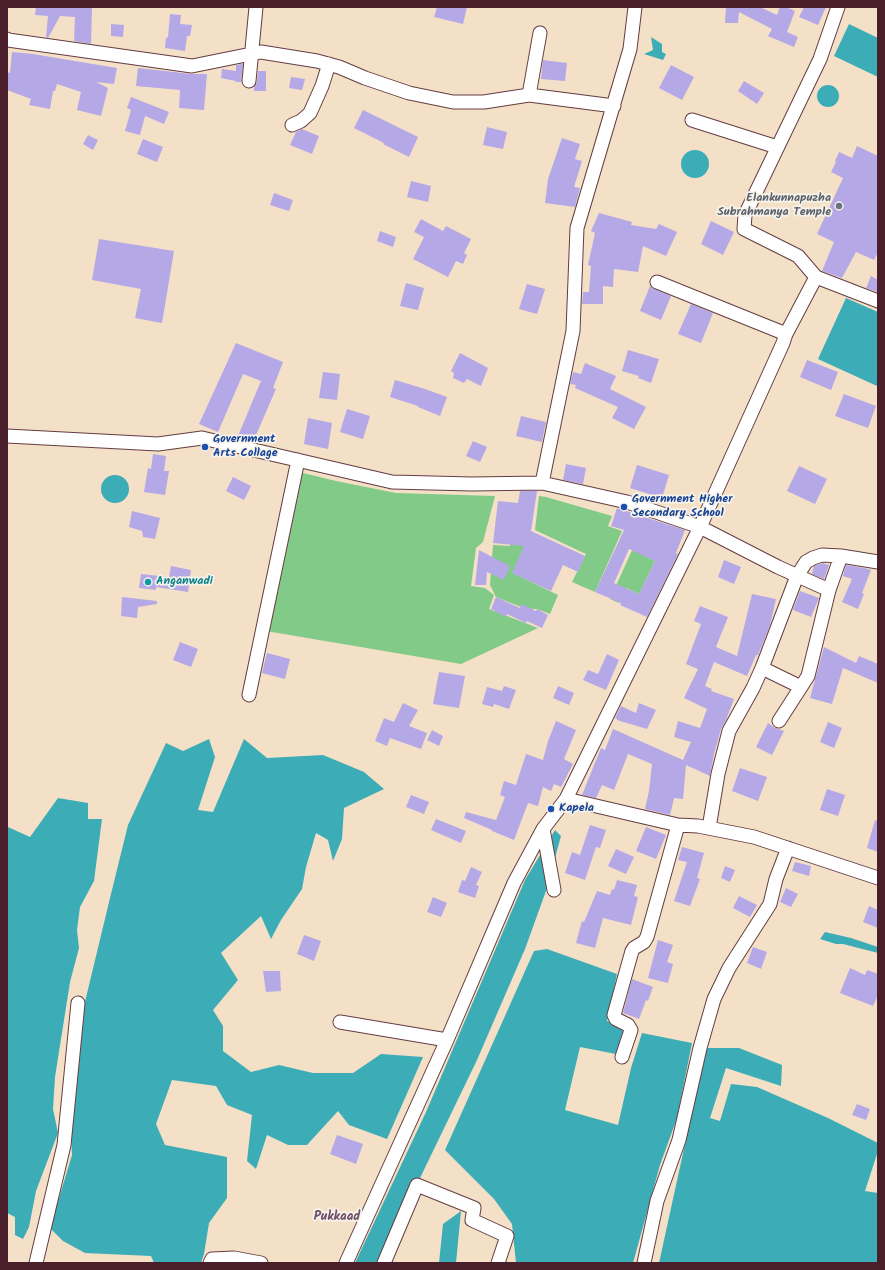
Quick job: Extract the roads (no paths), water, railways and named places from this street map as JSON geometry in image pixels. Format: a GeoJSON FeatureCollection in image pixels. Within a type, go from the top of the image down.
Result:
{"type":"FeatureCollection","features":[{"type":"Feature","properties":{"kind":"street"},"geometry":{"type":"LineString","coordinates":[[249,81],[256,7]]}},
{"type":"Feature","properties":{"kind":"street"},"geometry":{"type":"LineString","coordinates":[[542,483],[573,331],[577,228],[630,49],[635,7]]}},
{"type":"Feature","properties":{"kind":"street"},"geometry":{"type":"LineString","coordinates":[[838,7],[820,59],[745,215],[744,230],[798,256],[816,277],[878,301]]}},
{"type":"Feature","properties":{"kind":"street"},"geometry":{"type":"LineString","coordinates":[[529,95],[540,33]]}},
{"type":"Feature","properties":{"kind":"street"},"geometry":{"type":"LineString","coordinates":[[7,39],[192,66],[261,52],[292,56],[329,64],[409,93],[453,102],[484,102],[529,95],[614,106]]}},
{"type":"Feature","properties":{"kind":"street"},"geometry":{"type":"LineString","coordinates":[[292,125],[301,121],[310,113],[320,93],[329,64]]}},
{"type":"Feature","properties":{"kind":"street"},"geometry":{"type":"LineString","coordinates":[[692,120],[777,147]]}},
{"type":"Feature","properties":{"kind":"street"},"geometry":{"type":"LineString","coordinates":[[346,1263],[447,1040],[514,883],[543,830],[566,799],[700,526],[786,334],[816,277]]}},
{"type":"Feature","properties":{"kind":"street"},"geometry":{"type":"LineString","coordinates":[[657,282],[786,334]]}},
{"type":"Feature","properties":{"kind":"street"},"geometry":{"type":"LineString","coordinates":[[7,436],[158,444],[202,438],[392,482],[472,484],[542,483],[627,502],[700,526],[797,576],[829,590]]}},
{"type":"Feature","properties":{"kind":"street"},"geometry":{"type":"LineString","coordinates":[[249,695],[298,460]]}},
{"type":"Feature","properties":{"kind":"street"},"geometry":{"type":"LineString","coordinates":[[709,828],[718,774],[729,731],[753,688],[762,668],[797,576],[806,562],[822,555],[841,556],[878,562]]}},
{"type":"Feature","properties":{"kind":"street"},"geometry":{"type":"LineString","coordinates":[[779,722],[808,676],[829,590],[841,556]]}},
{"type":"Feature","properties":{"kind":"street"},"geometry":{"type":"LineString","coordinates":[[762,668],[801,687]]}},
{"type":"Feature","properties":{"kind":"street"},"geometry":{"type":"LineString","coordinates":[[566,799],[678,825],[709,828],[754,837],[878,878]]}},
{"type":"Feature","properties":{"kind":"street"},"geometry":{"type":"LineString","coordinates":[[622,1057],[632,1030],[628,1025],[616,1019],[614,1015],[632,951],[644,942],[647,937],[678,825]]}},
{"type":"Feature","properties":{"kind":"street"},"geometry":{"type":"LineString","coordinates":[[543,830],[554,890]]}},
{"type":"Feature","properties":{"kind":"street"},"geometry":{"type":"LineString","coordinates":[[644,1263],[657,1201],[679,1140],[700,1048],[714,1000],[729,968],[770,904],[776,879],[788,848]]}},
{"type":"Feature","properties":{"kind":"street"},"geometry":{"type":"LineString","coordinates":[[36,1263],[64,1145],[78,1003]]}},
{"type":"Feature","properties":{"kind":"street"},"geometry":{"type":"LineString","coordinates":[[340,1022],[447,1040]]}},
{"type":"Feature","properties":{"kind":"street"},"geometry":{"type":"LineString","coordinates":[[384,1263],[417,1186],[474,1208],[472,1220],[507,1236],[498,1263]]}},
{"type":"Feature","properties":{"kind":"street"},"geometry":{"type":"LineString","coordinates":[[210,1263],[212,1259],[234,1258],[261,1263]]}},
{"type":"Feature","properties":{"kind":"water"},"geometry":{"type":"Polygon","coordinates":[[[849,24],[878,38],[878,77],[834,56],[849,24]]]}},
{"type":"Feature","properties":{"kind":"water"},"geometry":{"type":"Polygon","coordinates":[[[651,37],[662,44],[662,52],[666,54],[663,60],[644,54],[653,50],[651,37]]]}},
{"type":"Feature","properties":{"kind":"water"},"geometry":{"type":"Polygon","coordinates":[[[828,85],[836,88],[839,96],[836,104],[828,107],[820,104],[817,96],[820,88],[828,85]]]}},
{"type":"Feature","properties":{"kind":"water"},"geometry":{"type":"Polygon","coordinates":[[[695,150],[701,151],[705,154],[708,158],[708,170],[705,174],[701,177],[695,178],[689,177],[685,174],[682,170],[681,164],[682,158],[685,154],[689,151],[695,150]]]}},
{"type":"Feature","properties":{"kind":"water"},"geometry":{"type":"Polygon","coordinates":[[[846,298],[878,312],[877,386],[818,359],[846,298]]]}},
{"type":"Feature","properties":{"kind":"water"},"geometry":{"type":"Polygon","coordinates":[[[115,475],[125,479],[129,489],[125,499],[115,503],[105,499],[101,489],[105,479],[115,475]]]}},
{"type":"Feature","properties":{"kind":"water"},"geometry":{"type":"Polygon","coordinates":[[[209,739],[215,757],[198,810],[213,812],[244,739],[267,758],[323,755],[364,772],[384,789],[344,808],[342,839],[333,861],[328,840],[316,833],[306,867],[302,889],[281,920],[271,939],[261,916],[221,953],[238,980],[213,1010],[223,1026],[223,1051],[251,1072],[279,1065],[313,1073],[353,1073],[381,1054],[423,1057],[387,1139],[349,1125],[338,1111],[307,1145],[288,1145],[267,1135],[256,1169],[247,1161],[252,1115],[227,1105],[216,1086],[172,1080],[156,1124],[165,1145],[227,1157],[227,1198],[209,1223],[201,1263],[154,1263],[151,1256],[85,1253],[63,1241],[50,1228],[72,1155],[70,1115],[77,1035],[110,898],[128,825],[166,743],[183,751],[209,739]]]}},
{"type":"Feature","properties":{"kind":"water"},"geometry":{"type":"Polygon","coordinates":[[[58,798],[88,803],[88,819],[102,819],[94,881],[80,907],[77,930],[79,948],[70,982],[55,1077],[53,1109],[58,1133],[36,1191],[29,1227],[23,1239],[15,1235],[15,1217],[7,1213],[7,832],[8,827],[30,837],[58,798]]]}},
{"type":"Feature","properties":{"kind":"water"},"geometry":{"type":"Polygon","coordinates":[[[555,830],[561,836],[546,891],[525,949],[477,1060],[379,1263],[355,1263],[426,1112],[525,880],[555,830]]]}},
{"type":"Feature","properties":{"kind":"water"},"geometry":{"type":"Polygon","coordinates":[[[825,932],[851,938],[878,947],[878,953],[820,939],[825,932]]]}},
{"type":"Feature","properties":{"kind":"water"},"geometry":{"type":"Polygon","coordinates":[[[547,949],[617,974],[607,1021],[628,1026],[616,1054],[580,1047],[565,1110],[618,1125],[631,1068],[642,1033],[692,1043],[677,1118],[660,1165],[633,1263],[516,1263],[512,1224],[494,1199],[445,1150],[534,951],[547,949]]]}},
{"type":"Feature","properties":{"kind":"water"},"geometry":{"type":"Polygon","coordinates":[[[706,1048],[739,1048],[782,1065],[781,1086],[726,1068],[710,1118],[720,1121],[731,1084],[757,1087],[828,1118],[878,1143],[878,1151],[865,1191],[878,1193],[878,1263],[659,1263],[706,1048]]]}},
{"type":"Feature","properties":{"kind":"water"},"geometry":{"type":"Polygon","coordinates":[[[461,1211],[456,1263],[439,1263],[443,1224],[461,1211]]]}},
{"type":"Feature","properties":{"kind":"place","name":"Elankunnapuzha Subrahmanya Temple"},"geometry":{"type":"Point","coordinates":[839,206]}},
{"type":"Feature","properties":{"kind":"place","name":"Government Arts Collage"},"geometry":{"type":"Point","coordinates":[205,447]}},
{"type":"Feature","properties":{"kind":"place","name":"Government Higher Secondary School"},"geometry":{"type":"Point","coordinates":[624,507]}},
{"type":"Feature","properties":{"kind":"place","name":"Anganwadi"},"geometry":{"type":"Point","coordinates":[148,582]}},
{"type":"Feature","properties":{"kind":"place","name":"Kapela"},"geometry":{"type":"Point","coordinates":[551,809]}},
{"type":"Feature","properties":{"kind":"district","name":"Pukkaad"},"geometry":{"type":"Point","coordinates":[337,1218]}}]}
